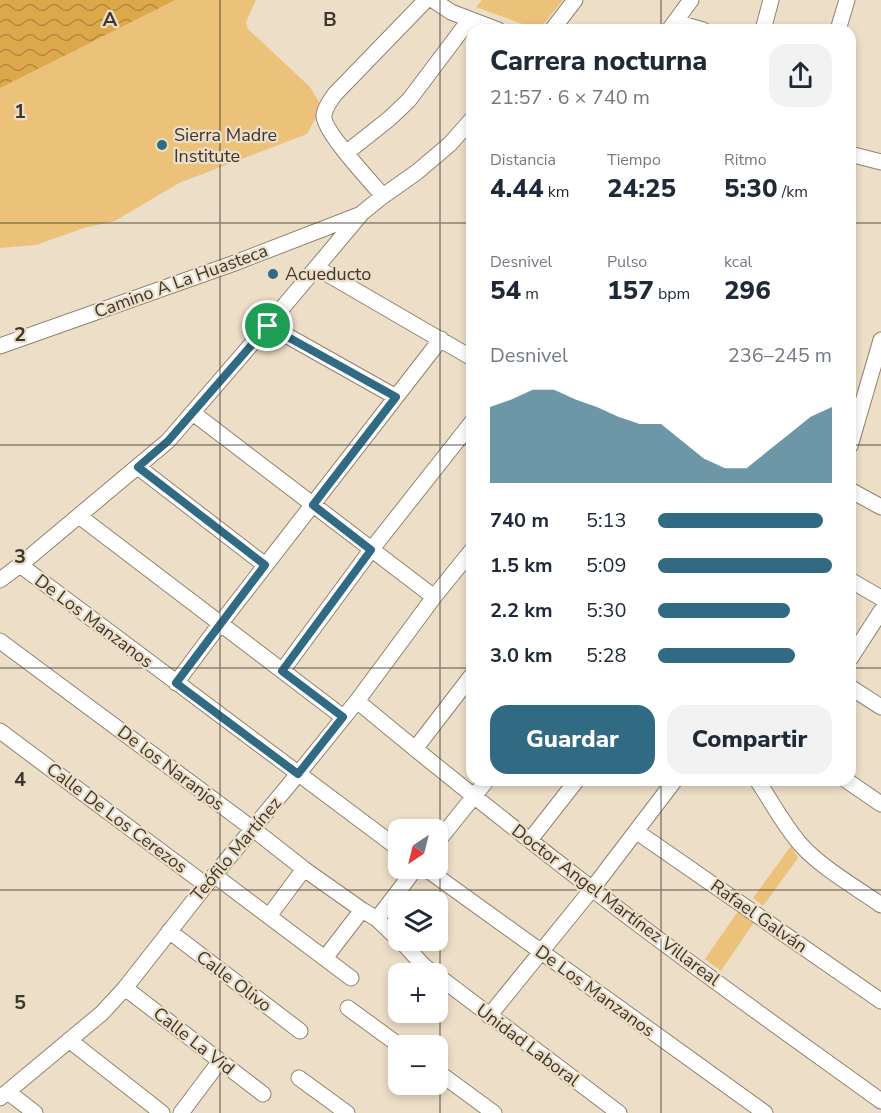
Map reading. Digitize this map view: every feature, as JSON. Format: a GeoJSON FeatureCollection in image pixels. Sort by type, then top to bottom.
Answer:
{"type":"FeatureCollection","features":[{"type":"Feature","properties":{"kind":"street"},"geometry":{"type":"LineString","coordinates":[[383,196],[346,153],[328,128],[324,115],[335,94],[426,0]]}},
{"type":"Feature","properties":{"kind":"street"},"geometry":{"type":"LineString","coordinates":[[433,0],[483,24]]}},
{"type":"Feature","properties":{"kind":"street"},"geometry":{"type":"LineString","coordinates":[[557,24],[575,0]]}},
{"type":"Feature","properties":{"kind":"street"},"geometry":{"type":"LineString","coordinates":[[673,24],[691,0]]}},
{"type":"Feature","properties":{"kind":"street"},"geometry":{"type":"LineString","coordinates":[[765,24],[771,0]]}},
{"type":"Feature","properties":{"kind":"street"},"geometry":{"type":"LineString","coordinates":[[840,24],[847,0]]}},
{"type":"Feature","properties":{"kind":"street"},"geometry":{"type":"LineString","coordinates":[[466,24],[470,19]]}},
{"type":"Feature","properties":{"kind":"street"},"geometry":{"type":"LineString","coordinates":[[346,153],[409,100],[466,24]]}},
{"type":"Feature","properties":{"kind":"street"},"geometry":{"type":"LineString","coordinates":[[0,580],[168,441],[362,213],[417,172],[450,144],[466,126]]}},
{"type":"Feature","properties":{"kind":"street"},"geometry":{"type":"LineString","coordinates":[[856,154],[879,156]]}},
{"type":"Feature","properties":{"kind":"street","name":"Camino A La Huasteca"},"geometry":{"type":"LineString","coordinates":[[0,346],[232,264],[362,213]]}},
{"type":"Feature","properties":{"kind":"street"},"geometry":{"type":"LineString","coordinates":[[317,268],[466,354]]}},
{"type":"Feature","properties":{"kind":"street"},"geometry":{"type":"LineString","coordinates":[[268,326],[396,397]]}},
{"type":"Feature","properties":{"kind":"street"},"geometry":{"type":"LineString","coordinates":[[176,683],[441,339]]}},
{"type":"Feature","properties":{"kind":"street"},"geometry":{"type":"LineString","coordinates":[[856,428],[881,340]]}},
{"type":"Feature","properties":{"kind":"street"},"geometry":{"type":"LineString","coordinates":[[193,413],[434,597]]}},
{"type":"Feature","properties":{"kind":"street"},"geometry":{"type":"LineString","coordinates":[[282,671],[371,550],[466,430]]}},
{"type":"Feature","properties":{"kind":"street"},"geometry":{"type":"LineString","coordinates":[[138,467],[265,565]]}},
{"type":"Feature","properties":{"kind":"street"},"geometry":{"type":"LineString","coordinates":[[856,493],[881,507]]}},
{"type":"Feature","properties":{"kind":"street"},"geometry":{"type":"LineString","coordinates":[[79,516],[343,717]]}},
{"type":"Feature","properties":{"kind":"street","name":"Teófilo Martínez"},"geometry":{"type":"LineString","coordinates":[[4,1095],[102,1013],[125,988],[357,700],[466,557]]}},
{"type":"Feature","properties":{"kind":"street","name":"De Los Manzanos"},"geometry":{"type":"LineString","coordinates":[[20,565],[388,841]]}},
{"type":"Feature","properties":{"kind":"street"},"geometry":{"type":"LineString","coordinates":[[856,583],[881,598]]}},
{"type":"Feature","properties":{"kind":"street"},"geometry":{"type":"LineString","coordinates":[[856,649],[881,611]]}},
{"type":"Feature","properties":{"kind":"street","name":"De los Naranjos"},"geometry":{"type":"LineString","coordinates":[[0,641],[304,869],[377,919],[388,930]]}},
{"type":"Feature","properties":{"kind":"street"},"geometry":{"type":"LineString","coordinates":[[415,749],[466,683]]}},
{"type":"Feature","properties":{"kind":"street"},"geometry":{"type":"LineString","coordinates":[[856,691],[881,707]]}},
{"type":"Feature","properties":{"kind":"street","name":"Doctor Angel Martínez Villareal"},"geometry":{"type":"LineString","coordinates":[[357,700],[415,749],[592,889],[706,975],[881,1101]]}},
{"type":"Feature","properties":{"kind":"street","name":"Calle De Los Cerezos"},"geometry":{"type":"LineString","coordinates":[[0,730],[210,880],[269,916],[351,978]]}},
{"type":"Feature","properties":{"kind":"street"},"geometry":{"type":"LineString","coordinates":[[448,828],[482,786]]}},
{"type":"Feature","properties":{"kind":"street"},"geometry":{"type":"LineString","coordinates":[[530,840],[572,786]]}},
{"type":"Feature","properties":{"kind":"street"},"geometry":{"type":"LineString","coordinates":[[489,1016],[592,889],[671,786]]}},
{"type":"Feature","properties":{"kind":"street"},"geometry":{"type":"LineString","coordinates":[[761,786],[793,835],[813,857],[881,905]]}},
{"type":"Feature","properties":{"kind":"street"},"geometry":{"type":"LineString","coordinates":[[855,786],[881,804]]}},
{"type":"Feature","properties":{"kind":"street","name":"Rafael Galván"},"geometry":{"type":"LineString","coordinates":[[637,831],[881,1001]]}},
{"type":"Feature","properties":{"kind":"street"},"geometry":{"type":"LineString","coordinates":[[269,916],[304,869]]}},
{"type":"Feature","properties":{"kind":"street"},"geometry":{"type":"LineString","coordinates":[[377,919],[408,879]]}},
{"type":"Feature","properties":{"kind":"street","name":"De Los Manzanos"},"geometry":{"type":"LineString","coordinates":[[440,879],[765,1113]]}},
{"type":"Feature","properties":{"kind":"street"},"geometry":{"type":"LineString","coordinates":[[325,958],[362,910]]}},
{"type":"Feature","properties":{"kind":"street","name":"Calle Olivo"},"geometry":{"type":"LineString","coordinates":[[169,931],[300,1031]]}},
{"type":"Feature","properties":{"kind":"street"},"geometry":{"type":"LineString","coordinates":[[410,951],[421,963]]}},
{"type":"Feature","properties":{"kind":"street","name":"Unidad Laboral"},"geometry":{"type":"LineString","coordinates":[[448,984],[601,1108],[619,1113]]}},
{"type":"Feature","properties":{"kind":"street","name":"Calle La Vid"},"geometry":{"type":"LineString","coordinates":[[125,988],[263,1094]]}},
{"type":"Feature","properties":{"kind":"street"},"geometry":{"type":"LineString","coordinates":[[348,1008],[388,1037]]}},
{"type":"Feature","properties":{"kind":"street"},"geometry":{"type":"LineString","coordinates":[[69,1040],[162,1113]]}},
{"type":"Feature","properties":{"kind":"street"},"geometry":{"type":"LineString","coordinates":[[181,1113],[220,1061]]}},
{"type":"Feature","properties":{"kind":"street"},"geometry":{"type":"LineString","coordinates":[[299,1078],[347,1113]]}},
{"type":"Feature","properties":{"kind":"street"},"geometry":{"type":"LineString","coordinates":[[448,1079],[492,1112]]}},
{"type":"Feature","properties":{"kind":"street"},"geometry":{"type":"LineString","coordinates":[[4,1095],[34,1113]]}},
{"type":"Feature","properties":{"kind":"shaded area","name":"Sierra Madre Institute"},"geometry":{"type":"Polygon","coordinates":[[[0,0],[256,0],[246,22],[248,29],[310,87],[322,107],[307,134],[179,183],[115,221],[84,228],[36,245],[0,248],[0,0]]]}},
{"type":"Feature","properties":{"kind":"shaded area"},"geometry":{"type":"Polygon","coordinates":[[[482,0],[563,0],[544,24],[523,24],[476,7],[482,0]]]}},
{"type":"Feature","properties":{"kind":"shaded area"},"geometry":{"type":"Polygon","coordinates":[[[791,846],[798,858],[763,906],[753,898],[791,846]]]}},
{"type":"Feature","properties":{"kind":"shaded area"},"geometry":{"type":"Polygon","coordinates":[[[739,910],[755,921],[721,971],[705,959],[739,910]]]}},
{"type":"Feature","properties":{"kind":"water"},"geometry":{"type":"Polygon","coordinates":[[[0,0],[175,0],[0,88],[0,0]]]}},
{"type":"Feature","properties":{"kind":"place","name":"Sierra Madre Institute"},"geometry":{"type":"Point","coordinates":[162,145]}},
{"type":"Feature","properties":{"kind":"place","name":"Acueducto"},"geometry":{"type":"Point","coordinates":[273,274]}},
{"type":"Feature","properties":{"kind":"route"},"geometry":{"type":"LineString","coordinates":[[268,326],[396,397],[313,505],[371,550],[282,671],[343,717],[298,774],[176,683],[265,565],[138,467],[168,441],[268,326]]}}]}
